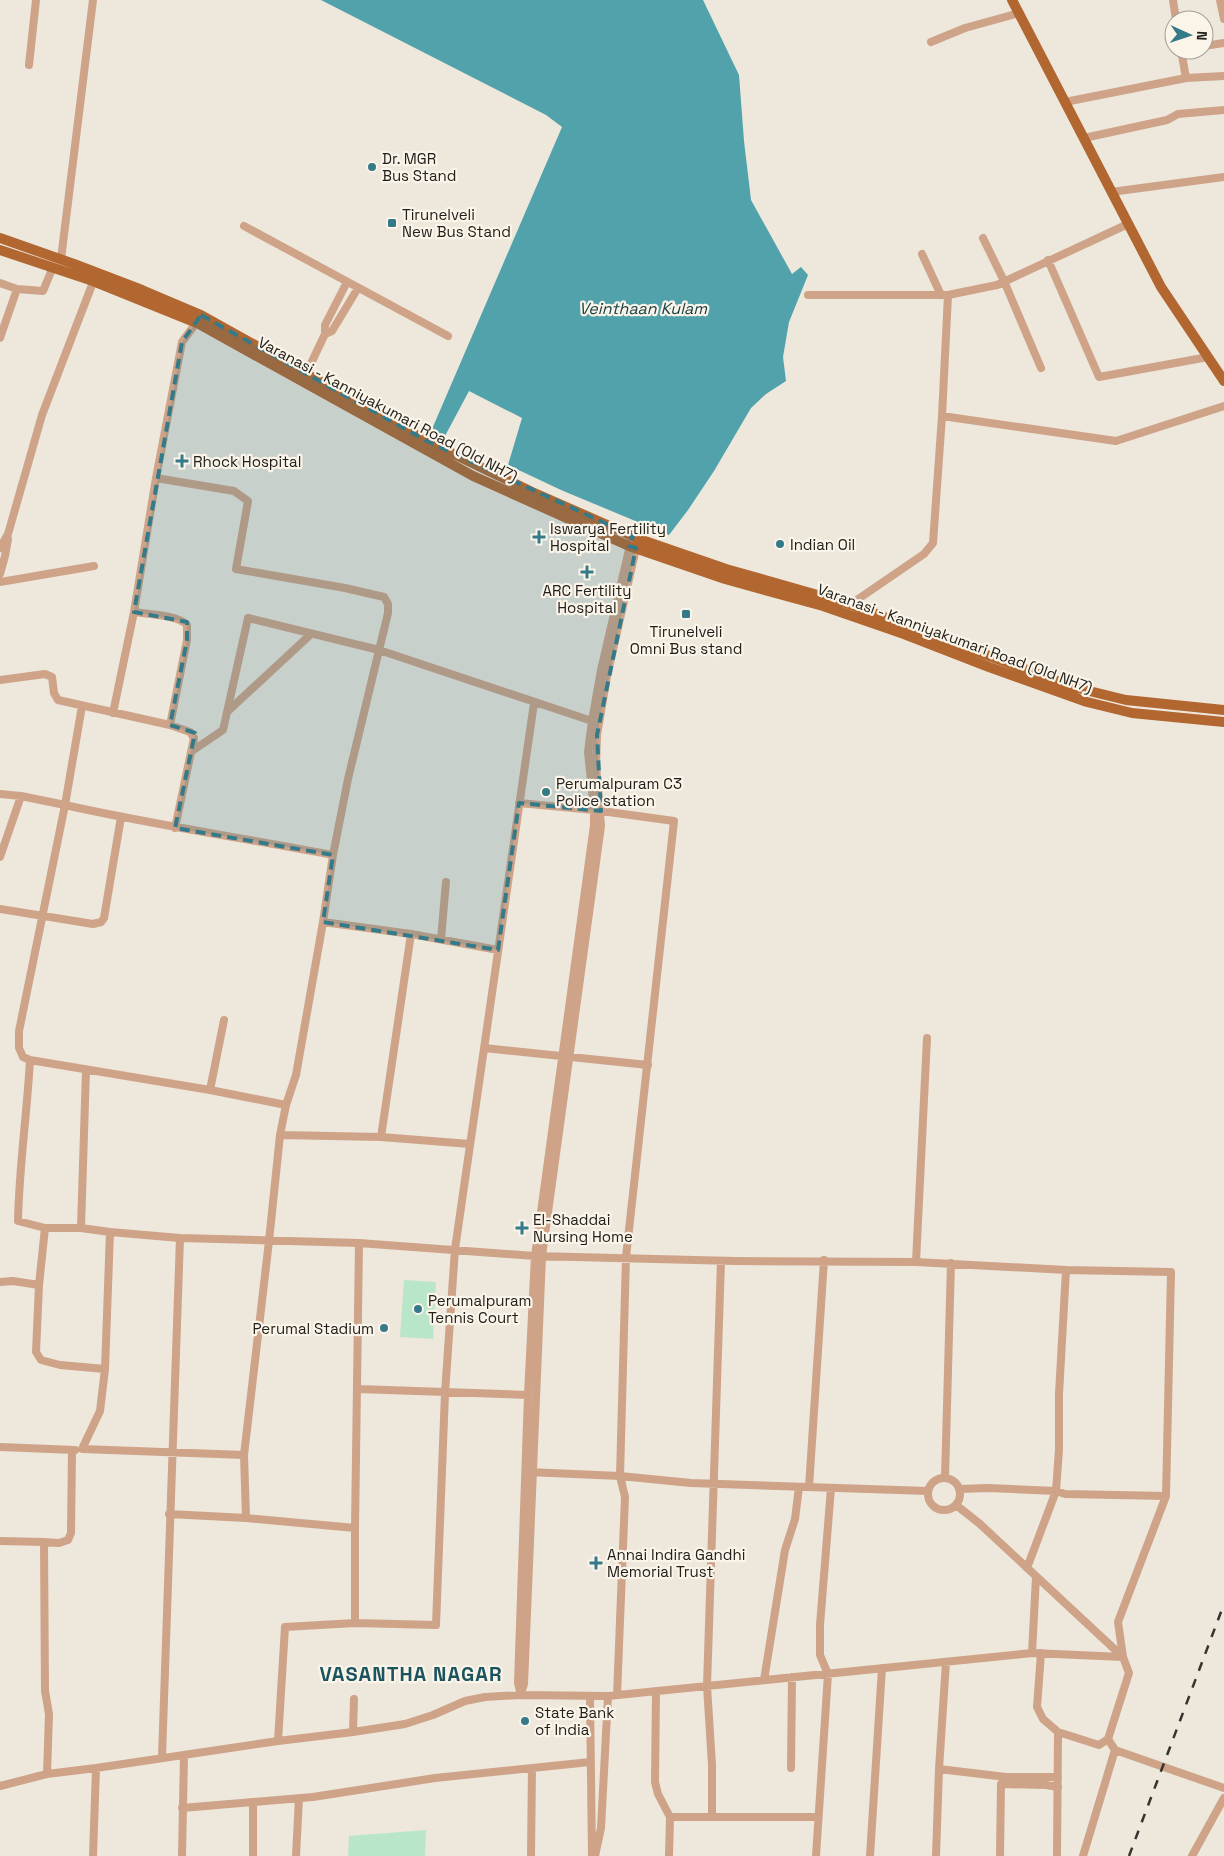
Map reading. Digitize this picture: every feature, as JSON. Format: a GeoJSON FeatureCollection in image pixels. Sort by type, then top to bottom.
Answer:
{"type":"FeatureCollection","features":[{"type":"Feature","properties":{"kind":"main road"},"geometry":{"type":"LineString","coordinates":[[1012,0],[1161,287],[1224,381]]}},
{"type":"Feature","properties":{"kind":"main road","name":"Varanasi - Kanniyakumari Road (Old NH7)"},"geometry":{"type":"LineString","coordinates":[[0,238],[61,259],[95,277]]}},
{"type":"Feature","properties":{"kind":"main road","name":"Varanasi - Kanniyakumari Road (Old NH7)"},"geometry":{"type":"LineString","coordinates":[[0,250],[53,268],[142,290],[306,374],[427,441],[634,542]]}},
{"type":"Feature","properties":{"kind":"main road","name":"Varanasi - Kanniyakumari Road (Old NH7)"},"geometry":{"type":"LineString","coordinates":[[199,319],[473,476],[634,542],[726,569],[1073,687],[1126,700],[1224,710]]}},
{"type":"Feature","properties":{"kind":"main road","name":"Varanasi - Kanniyakumari Road (Old NH7)"},"geometry":{"type":"LineString","coordinates":[[847,609],[904,634],[989,667],[1087,702],[1132,713],[1224,722]]}},
{"type":"Feature","properties":{"kind":"street"},"geometry":{"type":"LineString","coordinates":[[30,65],[36,0]]}},
{"type":"Feature","properties":{"kind":"street"},"geometry":{"type":"LineString","coordinates":[[61,259],[92,0]]}},
{"type":"Feature","properties":{"kind":"street"},"geometry":{"type":"LineString","coordinates":[[1220,0],[1224,19]]}},
{"type":"Feature","properties":{"kind":"street"},"geometry":{"type":"LineString","coordinates":[[931,42],[966,28],[1019,13]]}},
{"type":"Feature","properties":{"kind":"street"},"geometry":{"type":"LineString","coordinates":[[1183,60],[1186,78]]}},
{"type":"Feature","properties":{"kind":"street"},"geometry":{"type":"LineString","coordinates":[[1065,102],[1186,78],[1224,76]]}},
{"type":"Feature","properties":{"kind":"street"},"geometry":{"type":"LineString","coordinates":[[1084,138],[1167,120],[1178,114],[1224,110]]}},
{"type":"Feature","properties":{"kind":"street"},"geometry":{"type":"LineString","coordinates":[[1112,192],[1224,177]]}},
{"type":"Feature","properties":{"kind":"street"},"geometry":{"type":"LineString","coordinates":[[808,295],[944,295],[997,285],[1128,224]]}},
{"type":"Feature","properties":{"kind":"street"},"geometry":{"type":"LineString","coordinates":[[244,226],[448,336]]}},
{"type":"Feature","properties":{"kind":"street"},"geometry":{"type":"LineString","coordinates":[[983,238],[1004,281],[1041,368]]}},
{"type":"Feature","properties":{"kind":"street"},"geometry":{"type":"LineString","coordinates":[[847,609],[924,554],[933,543],[942,416],[944,295],[922,254]]}},
{"type":"Feature","properties":{"kind":"street"},"geometry":{"type":"LineString","coordinates":[[1048,260],[1099,377],[1208,357]]}},
{"type":"Feature","properties":{"kind":"street"},"geometry":{"type":"LineString","coordinates":[[0,284],[17,289],[43,291],[53,268]]}},
{"type":"Feature","properties":{"kind":"street"},"geometry":{"type":"LineString","coordinates":[[0,574],[8,534],[42,415],[95,277]]}},
{"type":"Feature","properties":{"kind":"street"},"geometry":{"type":"LineString","coordinates":[[306,374],[325,334],[325,325],[347,282]]}},
{"type":"Feature","properties":{"kind":"street"},"geometry":{"type":"LineString","coordinates":[[325,334],[332,331],[358,288]]}},
{"type":"Feature","properties":{"kind":"street"},"geometry":{"type":"LineString","coordinates":[[0,338],[17,289]]}},
{"type":"Feature","properties":{"kind":"street"},"geometry":{"type":"LineString","coordinates":[[113,713],[134,612],[156,478],[182,342],[199,319]]}},
{"type":"Feature","properties":{"kind":"street"},"geometry":{"type":"LineString","coordinates":[[942,416],[1116,441],[1224,406]]}},
{"type":"Feature","properties":{"kind":"street"},"geometry":{"type":"LineString","coordinates":[[156,478],[234,491],[248,501],[236,568],[384,597],[388,604],[388,613],[348,778],[296,1075],[286,1105],[280,1134],[270,1241],[244,1455],[246,1518]]}},
{"type":"Feature","properties":{"kind":"street"},"geometry":{"type":"LineString","coordinates":[[0,531],[8,534]]}},
{"type":"Feature","properties":{"kind":"street"},"geometry":{"type":"LineString","coordinates":[[0,548],[8,534]]}},
{"type":"Feature","properties":{"kind":"street"},"geometry":{"type":"LineString","coordinates":[[598,811],[588,759],[592,722],[601,670],[634,542]]}},
{"type":"Feature","properties":{"kind":"street"},"geometry":{"type":"LineString","coordinates":[[529,1472],[528,1394],[538,1256],[598,811],[597,735],[634,542]]}},
{"type":"Feature","properties":{"kind":"street"},"geometry":{"type":"LineString","coordinates":[[0,582],[94,566]]}},
{"type":"Feature","properties":{"kind":"street"},"geometry":{"type":"LineString","coordinates":[[134,612],[174,618],[183,621],[187,625],[187,640],[170,725]]}},
{"type":"Feature","properties":{"kind":"street"},"geometry":{"type":"LineString","coordinates":[[192,751],[223,730],[248,618],[379,650],[592,722]]}},
{"type":"Feature","properties":{"kind":"street"},"geometry":{"type":"LineString","coordinates":[[227,712],[311,634]]}},
{"type":"Feature","properties":{"kind":"street"},"geometry":{"type":"LineString","coordinates":[[0,680],[45,674],[52,677],[54,693],[58,700],[170,725],[194,735],[176,828]]}},
{"type":"Feature","properties":{"kind":"street"},"geometry":{"type":"LineString","coordinates":[[278,1741],[285,1627],[355,1623],[436,1625],[445,1393],[455,1249],[534,703]]}},
{"type":"Feature","properties":{"kind":"street"},"geometry":{"type":"LineString","coordinates":[[82,706],[65,805],[19,1031],[20,1048],[23,1057],[30,1060],[210,1090],[286,1105]]}},
{"type":"Feature","properties":{"kind":"street"},"geometry":{"type":"LineString","coordinates":[[0,794],[21,796],[176,828],[200,830],[333,855]]}},
{"type":"Feature","properties":{"kind":"street"},"geometry":{"type":"LineString","coordinates":[[0,857],[21,796]]}},
{"type":"Feature","properties":{"kind":"street"},"geometry":{"type":"LineString","coordinates":[[519,803],[598,811],[674,822],[626,1257],[620,1476],[625,1497],[617,1695]]}},
{"type":"Feature","properties":{"kind":"street"},"geometry":{"type":"LineString","coordinates":[[0,910],[93,924],[101,922],[104,918],[121,817]]}},
{"type":"Feature","properties":{"kind":"street"},"geometry":{"type":"LineString","coordinates":[[441,939],[446,882]]}},
{"type":"Feature","properties":{"kind":"street"},"geometry":{"type":"LineString","coordinates":[[323,922],[411,934],[498,950]]}},
{"type":"Feature","properties":{"kind":"street"},"geometry":{"type":"LineString","coordinates":[[381,1138],[411,934]]}},
{"type":"Feature","properties":{"kind":"street"},"geometry":{"type":"LineString","coordinates":[[210,1090],[224,1020]]}},
{"type":"Feature","properties":{"kind":"street"},"geometry":{"type":"LineString","coordinates":[[916,1262],[927,1038]]}},
{"type":"Feature","properties":{"kind":"street"},"geometry":{"type":"LineString","coordinates":[[484,1048],[648,1066]]}},
{"type":"Feature","properties":{"kind":"street"},"geometry":{"type":"LineString","coordinates":[[30,1060],[18,1222],[45,1228],[81,1228],[180,1238],[359,1243],[538,1256],[916,1262],[1066,1270],[1171,1272],[1166,1496],[1118,1622],[1123,1657],[1129,1673],[1108,1739],[1099,1745],[1058,1732],[1043,1719],[1037,1706],[1041,1653]]}},
{"type":"Feature","properties":{"kind":"street"},"geometry":{"type":"LineString","coordinates":[[81,1228],[86,1070]]}},
{"type":"Feature","properties":{"kind":"street"},"geometry":{"type":"LineString","coordinates":[[280,1134],[470,1144]]}},
{"type":"Feature","properties":{"kind":"street"},"geometry":{"type":"LineString","coordinates":[[45,1228],[38,1285],[36,1352],[41,1360],[60,1365],[105,1369]]}},
{"type":"Feature","properties":{"kind":"street"},"geometry":{"type":"LineString","coordinates":[[82,1449],[100,1411],[105,1369],[110,1232]]}},
{"type":"Feature","properties":{"kind":"street"},"geometry":{"type":"LineString","coordinates":[[162,1757],[180,1238]]}},
{"type":"Feature","properties":{"kind":"street"},"geometry":{"type":"LineString","coordinates":[[355,1623],[359,1243]]}},
{"type":"Feature","properties":{"kind":"street"},"geometry":{"type":"LineString","coordinates":[[521,1695],[518,1683],[538,1256]]}},
{"type":"Feature","properties":{"kind":"street"},"geometry":{"type":"LineString","coordinates":[[712,1817],[712,1765],[707,1686],[721,1260]]}},
{"type":"Feature","properties":{"kind":"street"},"geometry":{"type":"LineString","coordinates":[[809,1487],[824,1260]]}},
{"type":"Feature","properties":{"kind":"street"},"geometry":{"type":"LineString","coordinates":[[945,1478],[951,1263]]}},
{"type":"Feature","properties":{"kind":"street"},"geometry":{"type":"LineString","coordinates":[[1027,1568],[1056,1491],[1066,1270]]}},
{"type":"Feature","properties":{"kind":"street"},"geometry":{"type":"LineString","coordinates":[[0,1282],[13,1281],[38,1285]]}},
{"type":"Feature","properties":{"kind":"street"},"geometry":{"type":"LineString","coordinates":[[358,1389],[528,1394]]}},
{"type":"Feature","properties":{"kind":"street"},"geometry":{"type":"LineString","coordinates":[[0,1447],[244,1455]]}},
{"type":"Feature","properties":{"kind":"street"},"geometry":{"type":"LineString","coordinates":[[0,1541],[59,1543],[68,1540],[71,1533],[72,1450]]}},
{"type":"Feature","properties":{"kind":"street"},"geometry":{"type":"LineString","coordinates":[[529,1472],[620,1476],[714,1484],[928,1491]]}},
{"type":"Feature","properties":{"kind":"street"},"geometry":{"type":"LineString","coordinates":[[940,1478],[945,1478],[953,1481],[959,1490],[960,1497],[956,1505],[948,1509],[939,1509],[929,1500],[928,1491],[932,1483],[940,1478]]}},
{"type":"Feature","properties":{"kind":"street"},"geometry":{"type":"LineString","coordinates":[[764,1680],[785,1550],[795,1519],[799,1486]]}},
{"type":"Feature","properties":{"kind":"street"},"geometry":{"type":"LineString","coordinates":[[816,1856],[828,1674],[820,1654],[820,1625],[831,1488]]}},
{"type":"Feature","properties":{"kind":"street"},"geometry":{"type":"LineString","coordinates":[[959,1490],[988,1488],[1056,1491],[1065,1494],[1166,1496]]}},
{"type":"Feature","properties":{"kind":"street"},"geometry":{"type":"LineString","coordinates":[[956,1505],[980,1524],[1123,1657]]}},
{"type":"Feature","properties":{"kind":"street"},"geometry":{"type":"LineString","coordinates":[[170,1514],[246,1518],[355,1528]]}},
{"type":"Feature","properties":{"kind":"street"},"geometry":{"type":"LineString","coordinates":[[44,1542],[45,1691],[49,1714],[47,1774]]}},
{"type":"Feature","properties":{"kind":"street"},"geometry":{"type":"LineString","coordinates":[[1032,1653],[1036,1577]]}},
{"type":"Feature","properties":{"kind":"street"},"geometry":{"type":"LineString","coordinates":[[0,1786],[47,1774],[353,1732],[414,1721],[474,1699],[521,1695],[608,1696],[1032,1653],[1123,1657]]}},
{"type":"Feature","properties":{"kind":"street"},"geometry":{"type":"LineString","coordinates":[[936,1856],[946,1662]]}},
{"type":"Feature","properties":{"kind":"street"},"geometry":{"type":"LineString","coordinates":[[870,1856],[882,1668]]}},
{"type":"Feature","properties":{"kind":"street"},"geometry":{"type":"LineString","coordinates":[[791,1768],[792,1677]]}},
{"type":"Feature","properties":{"kind":"street"},"geometry":{"type":"LineString","coordinates":[[656,1691],[655,1782],[658,1794],[670,1817],[670,1856]]}},
{"type":"Feature","properties":{"kind":"street"},"geometry":{"type":"LineString","coordinates":[[590,1696],[593,1856]]}},
{"type":"Feature","properties":{"kind":"street"},"geometry":{"type":"LineString","coordinates":[[593,1856],[601,1828],[608,1696]]}},
{"type":"Feature","properties":{"kind":"street"},"geometry":{"type":"LineString","coordinates":[[353,1732],[354,1699]]}},
{"type":"Feature","properties":{"kind":"street"},"geometry":{"type":"LineString","coordinates":[[1057,1856],[1058,1732]]}},
{"type":"Feature","properties":{"kind":"street"},"geometry":{"type":"LineString","coordinates":[[1108,1739],[1115,1750],[1224,1788]]}},
{"type":"Feature","properties":{"kind":"street"},"geometry":{"type":"LineString","coordinates":[[1084,1856],[1115,1750]]}},
{"type":"Feature","properties":{"kind":"street"},"geometry":{"type":"LineString","coordinates":[[182,1856],[184,1755]]}},
{"type":"Feature","properties":{"kind":"street"},"geometry":{"type":"LineString","coordinates":[[182,1808],[298,1798],[435,1778],[590,1762]]}},
{"type":"Feature","properties":{"kind":"street"},"geometry":{"type":"LineString","coordinates":[[93,1856],[96,1768]]}},
{"type":"Feature","properties":{"kind":"street"},"geometry":{"type":"LineString","coordinates":[[531,1856],[532,1768]]}},
{"type":"Feature","properties":{"kind":"street"},"geometry":{"type":"LineString","coordinates":[[939,1769],[1006,1778],[1058,1777]]}},
{"type":"Feature","properties":{"kind":"street"},"geometry":{"type":"LineString","coordinates":[[1000,1856],[1001,1784],[1058,1787]]}},
{"type":"Feature","properties":{"kind":"street"},"geometry":{"type":"LineString","coordinates":[[296,1856],[298,1798]]}},
{"type":"Feature","properties":{"kind":"street"},"geometry":{"type":"LineString","coordinates":[[1192,1856],[1224,1798]]}},
{"type":"Feature","properties":{"kind":"street"},"geometry":{"type":"LineString","coordinates":[[253,1802],[253,1856]]}},
{"type":"Feature","properties":{"kind":"street"},"geometry":{"type":"LineString","coordinates":[[670,1817],[818,1817]]}},
{"type":"Feature","properties":{"kind":"highlighted area"},"geometry":{"type":"Polygon","coordinates":[[[201,315],[427,441],[633,536],[629,546],[636,548],[597,735],[601,811],[519,803],[498,950],[323,922],[333,855],[175,828],[195,733],[170,725],[187,640],[187,622],[134,612],[182,342],[201,315]]]}},
{"type":"Feature","properties":{"kind":"green space","name":"Perumalpuram Tennis Court"},"geometry":{"type":"Polygon","coordinates":[[[404,1280],[436,1282],[433,1339],[400,1337],[404,1280]]]}},
{"type":"Feature","properties":{"kind":"green space"},"geometry":{"type":"Polygon","coordinates":[[[426,1830],[425,1856],[348,1856],[349,1836],[426,1830]]]}},
{"type":"Feature","properties":{"kind":"water","name":"Veinthaan Kulam"},"geometry":{"type":"Polygon","coordinates":[[[321,0],[703,0],[739,75],[751,200],[792,274],[801,267],[808,275],[789,322],[783,357],[786,381],[766,394],[751,408],[714,471],[669,535],[561,490],[508,465],[522,418],[469,391],[445,436],[432,429],[562,127],[546,115],[321,0]]]}},
{"type":"Feature","properties":{"kind":"railway"},"geometry":{"type":"LineString","coordinates":[[1129,1856],[1224,1604]]}},
{"type":"Feature","properties":{"kind":"place","name":"Dr. MGR Bus Stand"},"geometry":{"type":"Point","coordinates":[372,167]}},
{"type":"Feature","properties":{"kind":"place","name":"Tirunelveli New Bus Stand"},"geometry":{"type":"Point","coordinates":[392,223]}},
{"type":"Feature","properties":{"kind":"place","name":"Rhock Hospital"},"geometry":{"type":"Point","coordinates":[182,461]}},
{"type":"Feature","properties":{"kind":"place","name":"Iswarya Fertility Hospital"},"geometry":{"type":"Point","coordinates":[539,537]}},
{"type":"Feature","properties":{"kind":"place","name":"Indian Oil"},"geometry":{"type":"Point","coordinates":[780,544]}},
{"type":"Feature","properties":{"kind":"place","name":"ARC Fertility Hospital"},"geometry":{"type":"Point","coordinates":[587,572]}},
{"type":"Feature","properties":{"kind":"place","name":"Tirunelveli Omni Bus stand"},"geometry":{"type":"Point","coordinates":[686,614]}},
{"type":"Feature","properties":{"kind":"place","name":"Perumalpuram C3 Police station"},"geometry":{"type":"Point","coordinates":[546,792]}},
{"type":"Feature","properties":{"kind":"place","name":"El-Shaddai Nursing Home"},"geometry":{"type":"Point","coordinates":[522,1228]}},
{"type":"Feature","properties":{"kind":"place","name":"Perumalpuram Tennis Court"},"geometry":{"type":"Point","coordinates":[418,1309]}},
{"type":"Feature","properties":{"kind":"place","name":"Perumal Stadium"},"geometry":{"type":"Point","coordinates":[384,1328]}},
{"type":"Feature","properties":{"kind":"place","name":"Annai Indira Gandhi Memorial Trust"},"geometry":{"type":"Point","coordinates":[596,1563]}},
{"type":"Feature","properties":{"kind":"place","name":"State Bank of India"},"geometry":{"type":"Point","coordinates":[525,1721]}},
{"type":"Feature","properties":{"kind":"district","name":"VASANTHA NAGAR"},"geometry":{"type":"Point","coordinates":[411,1674]}}]}
